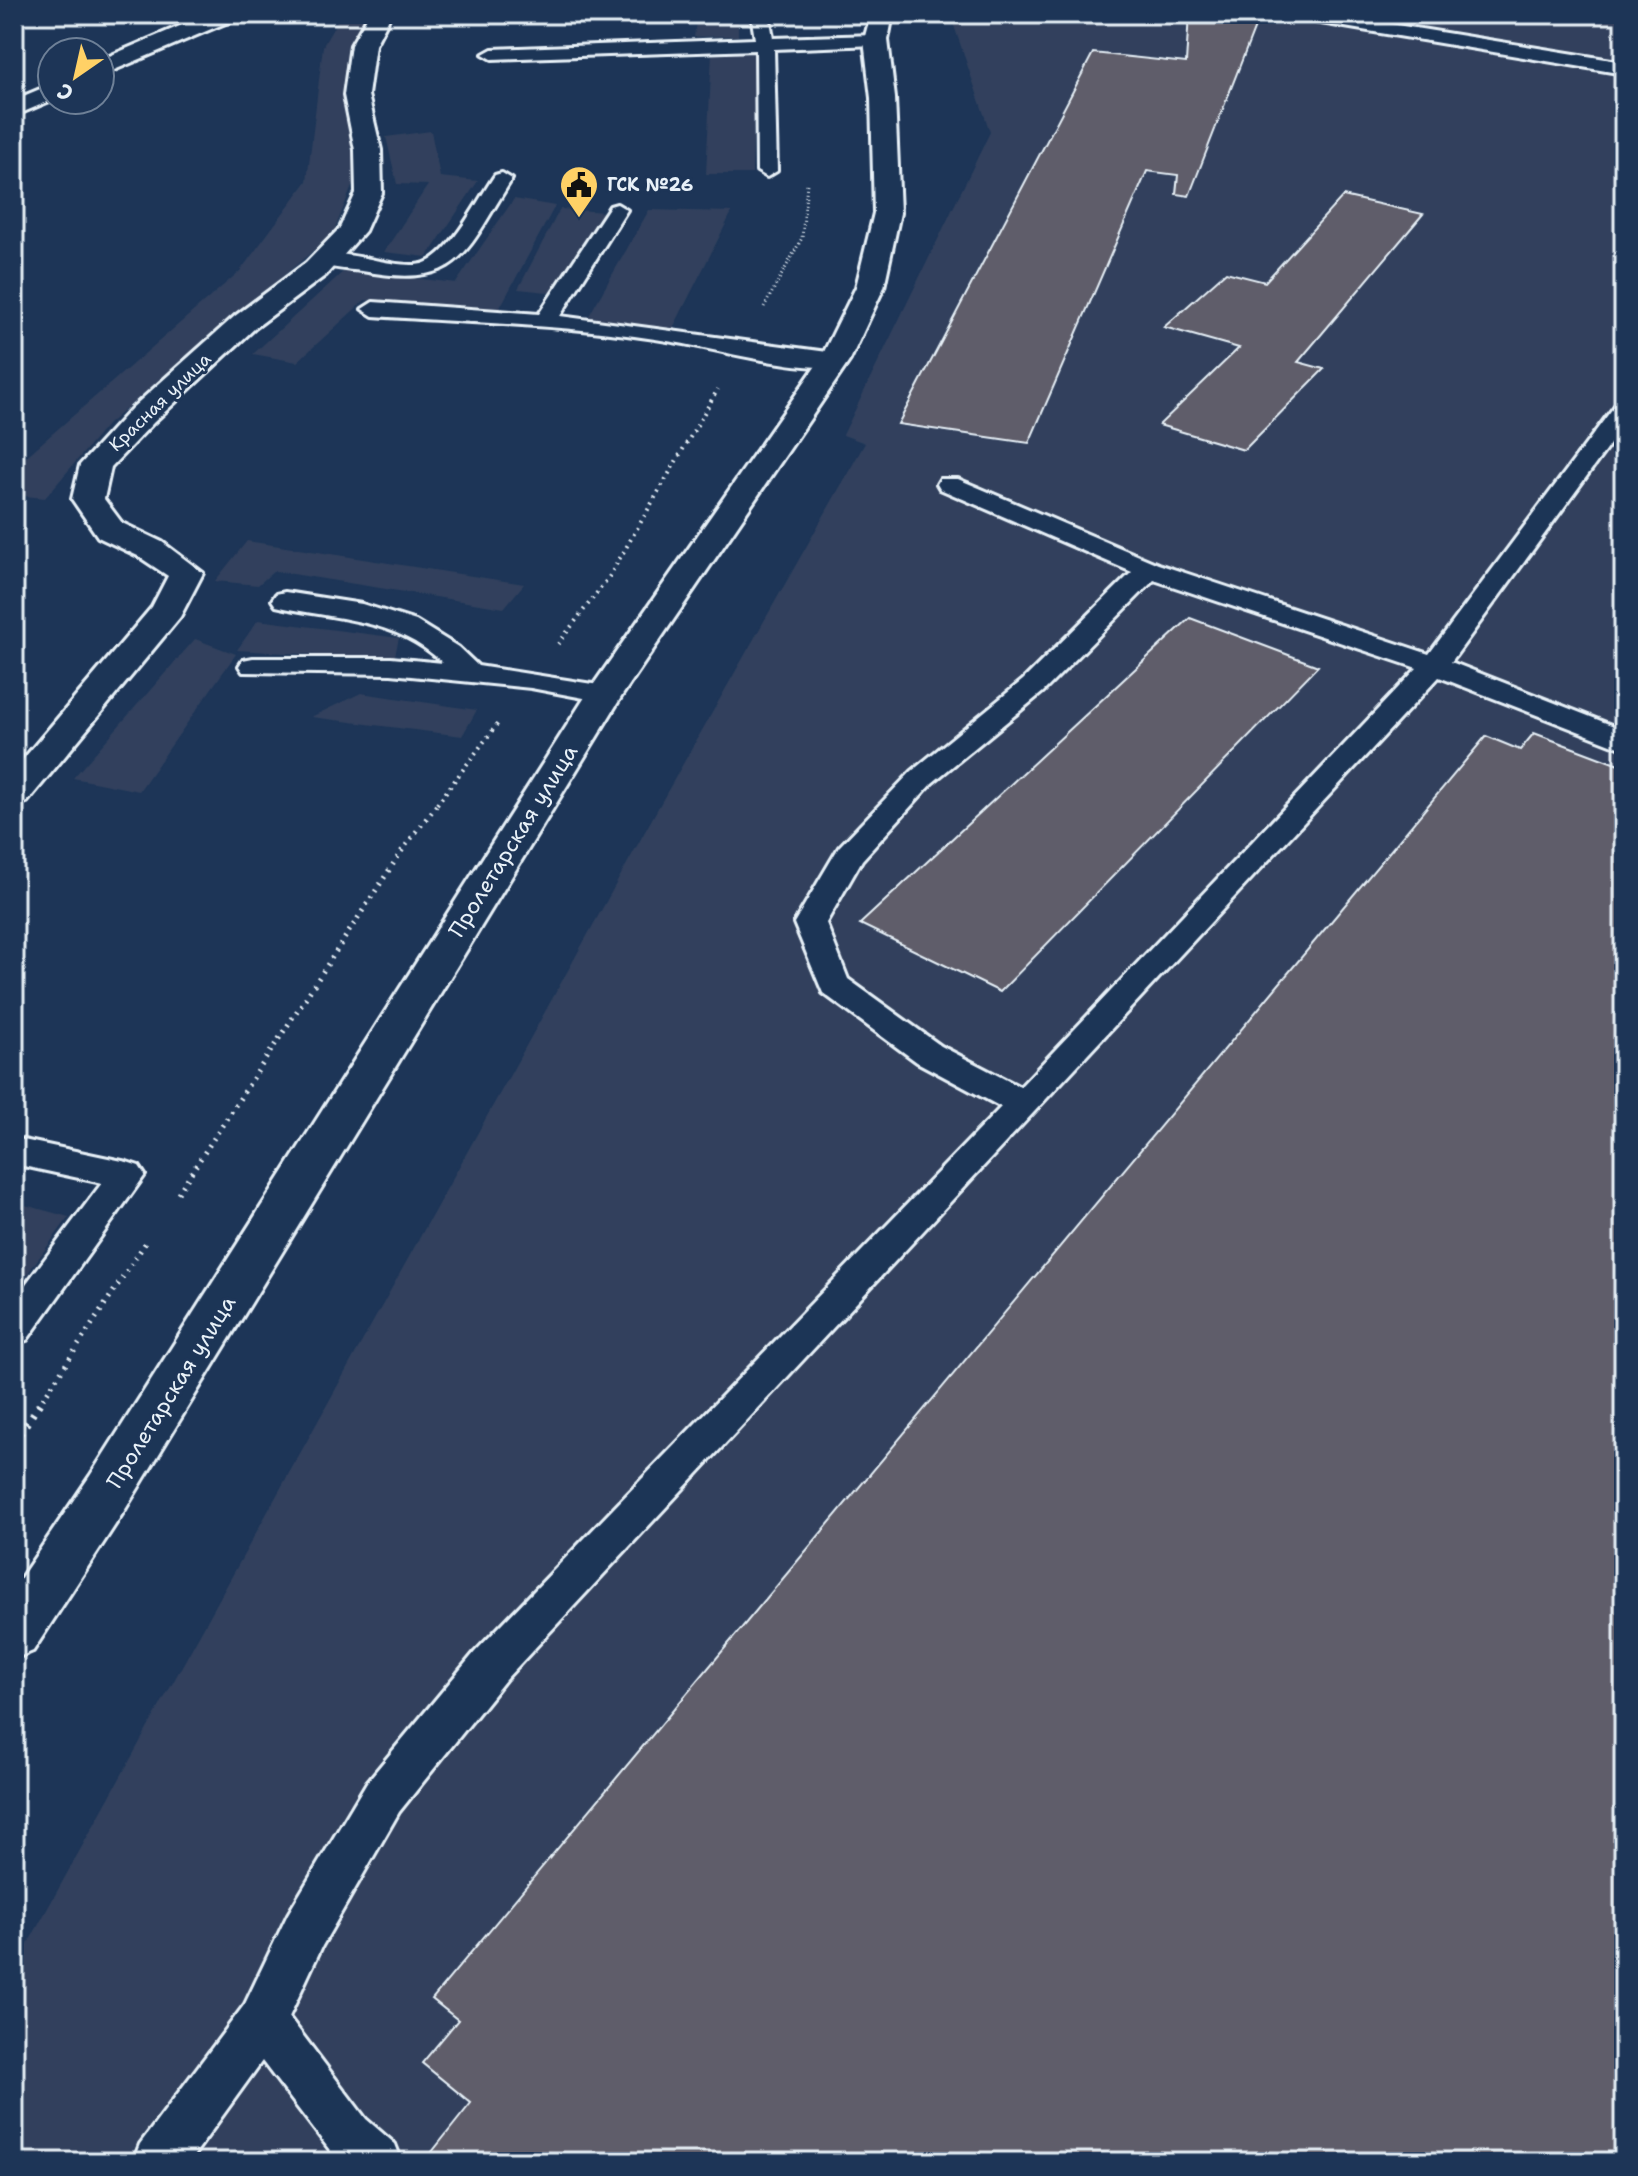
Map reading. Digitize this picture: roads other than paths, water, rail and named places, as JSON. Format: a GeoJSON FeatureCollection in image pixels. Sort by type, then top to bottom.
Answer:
{"type":"FeatureCollection","features":[{"type":"Feature","properties":{"kind":"main road"},"geometry":{"type":"LineString","coordinates":[[116,62],[227,14]]}},
{"type":"Feature","properties":{"kind":"main road","name":"Красная улица"},"geometry":{"type":"LineString","coordinates":[[14,794],[168,610],[186,573],[150,549],[110,530],[88,499],[96,465],[191,369],[326,259],[352,231],[369,193],[368,150],[356,95],[363,45],[380,14]]}},
{"type":"Feature","properties":{"kind":"main road","name":"Пролетарская улица"},"geometry":{"type":"LineString","coordinates":[[14,1634],[108,1492],[605,694],[835,360],[870,287],[887,213],[879,27]]}},
{"type":"Feature","properties":{"kind":"main road"},"geometry":{"type":"LineString","coordinates":[[14,109],[36,99]]}},
{"type":"Feature","properties":{"kind":"lane"},"geometry":{"type":"LineString","coordinates":[[760,14],[765,44],[767,171]]}},
{"type":"Feature","properties":{"kind":"lane"},"geometry":{"type":"LineString","coordinates":[[1297,14],[1624,68]]}},
{"type":"Feature","properties":{"kind":"lane"},"geometry":{"type":"LineString","coordinates":[[492,54],[765,44],[879,27]]}},
{"type":"Feature","properties":{"kind":"lane"},"geometry":{"type":"LineString","coordinates":[[326,259],[412,270],[431,269],[451,251],[502,179]]}},
{"type":"Feature","properties":{"kind":"lane"},"geometry":{"type":"LineString","coordinates":[[546,321],[617,210]]}},
{"type":"Feature","properties":{"kind":"lane"},"geometry":{"type":"LineString","coordinates":[[373,309],[546,321],[679,336],[741,350],[835,360]]}},
{"type":"Feature","properties":{"kind":"lane"},"geometry":{"type":"LineString","coordinates":[[158,2162],[262,2021],[305,1930],[383,1797],[490,1666],[1024,1104],[1435,665],[1624,409]]}},
{"type":"Feature","properties":{"kind":"lane"},"geometry":{"type":"LineString","coordinates":[[949,484],[1149,570],[1435,665],[1624,740]]}},
{"type":"Feature","properties":{"kind":"lane"},"geometry":{"type":"LineString","coordinates":[[1024,1104],[929,1054],[834,985],[810,923],[850,854],[922,777],[1033,686],[1149,570]]}},
{"type":"Feature","properties":{"kind":"lane"},"geometry":{"type":"LineString","coordinates":[[285,600],[405,623],[447,649],[469,673]]}},
{"type":"Feature","properties":{"kind":"lane"},"geometry":{"type":"LineString","coordinates":[[253,666],[391,666],[531,680],[605,694]]}},
{"type":"Feature","properties":{"kind":"lane"},"geometry":{"type":"LineString","coordinates":[[14,1151],[127,1175],[14,1329]]}},
{"type":"Feature","properties":{"kind":"lane"},"geometry":{"type":"LineString","coordinates":[[262,2021],[348,2137],[377,2162]]}},
{"type":"Feature","properties":{"kind":"place","name":"ГСК №26"},"geometry":{"type":"Point","coordinates":[579,219]}}]}
